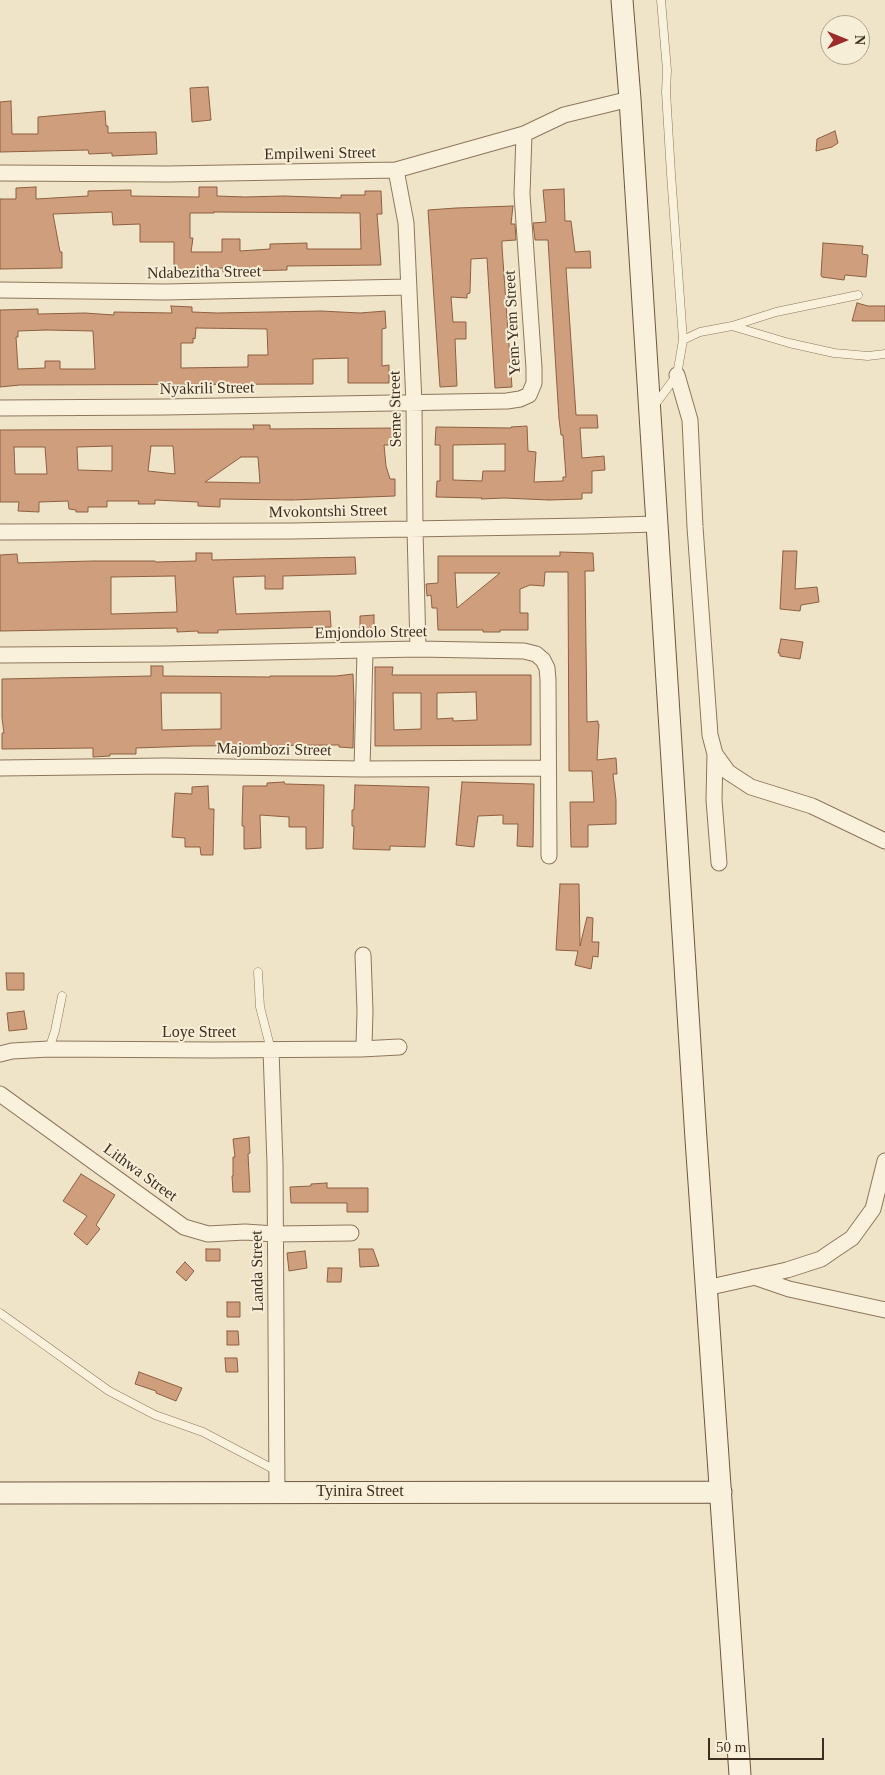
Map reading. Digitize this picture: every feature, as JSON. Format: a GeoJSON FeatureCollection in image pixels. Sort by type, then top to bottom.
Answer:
{"type":"FeatureCollection","features":[{"type":"Feature","properties":{"kind":"main road"},"geometry":{"type":"LineString","coordinates":[[622,0],[630,99],[706,1288],[740,1775]]}},
{"type":"Feature","properties":{"kind":"main road","name":"Tyinira Street"},"geometry":{"type":"LineString","coordinates":[[0,1493],[721,1492]]}},
{"type":"Feature","properties":{"kind":"street","name":"Empilweni Street"},"geometry":{"type":"LineString","coordinates":[[0,173],[168,174],[396,170],[524,134],[564,115],[630,99]]}},
{"type":"Feature","properties":{"kind":"street","name":"Yem-Yem Street"},"geometry":{"type":"LineString","coordinates":[[414,403],[507,401],[520,399],[529,395],[534,383],[522,194],[524,134]]}},
{"type":"Feature","properties":{"kind":"street","name":"Seme Street"},"geometry":{"type":"LineString","coordinates":[[396,170],[406,223],[409,287],[414,403],[414,529],[418,649]]}},
{"type":"Feature","properties":{"kind":"street","name":"Ndabezitha Street"},"geometry":{"type":"LineString","coordinates":[[0,290],[165,292],[409,287]]}},
{"type":"Feature","properties":{"kind":"street"},"geometry":{"type":"LineString","coordinates":[[677,375],[690,420],[695,527],[710,734],[715,754],[714,800],[719,863]]}},
{"type":"Feature","properties":{"kind":"street","name":"Nyakrili Street"},"geometry":{"type":"LineString","coordinates":[[0,408],[414,403]]}},
{"type":"Feature","properties":{"kind":"street","name":"Mvokontshi Street"},"geometry":{"type":"LineString","coordinates":[[0,532],[414,529],[656,524]]}},
{"type":"Feature","properties":{"kind":"street","name":"Emjondolo Street"},"geometry":{"type":"LineString","coordinates":[[0,655],[418,649],[524,651],[536,654],[543,660],[547,668],[548,680],[549,856]]}},
{"type":"Feature","properties":{"kind":"street"},"geometry":{"type":"LineString","coordinates":[[362,769],[365,651]]}},
{"type":"Feature","properties":{"kind":"street"},"geometry":{"type":"LineString","coordinates":[[715,754],[728,772],[751,787],[812,806],[885,841]]}},
{"type":"Feature","properties":{"kind":"street","name":"Majombozi Street"},"geometry":{"type":"LineString","coordinates":[[0,768],[165,766],[362,769],[548,768]]}},
{"type":"Feature","properties":{"kind":"street"},"geometry":{"type":"LineString","coordinates":[[361,1049],[364,1045],[365,1011],[363,955]]}},
{"type":"Feature","properties":{"kind":"street","name":"Loye Street"},"geometry":{"type":"LineString","coordinates":[[0,1054],[12,1051],[49,1049],[271,1050],[361,1049],[399,1046]]}},
{"type":"Feature","properties":{"kind":"street","name":"Landa Street"},"geometry":{"type":"LineString","coordinates":[[271,1050],[275,1164],[278,1492]]}},
{"type":"Feature","properties":{"kind":"street","name":"Lithwa Street"},"geometry":{"type":"LineString","coordinates":[[0,1094],[184,1227],[208,1234],[246,1232],[351,1234]]}},
{"type":"Feature","properties":{"kind":"street"},"geometry":{"type":"LineString","coordinates":[[706,1288],[787,1270],[821,1259],[852,1238],[873,1209],[885,1161]]}},
{"type":"Feature","properties":{"kind":"street"},"geometry":{"type":"LineString","coordinates":[[754,1277],[789,1288],[885,1310]]}},
{"type":"Feature","properties":{"kind":"lane"},"geometry":{"type":"LineString","coordinates":[[649,412],[677,375],[683,340],[666,92],[667,70],[662,0]]}},
{"type":"Feature","properties":{"kind":"lane"},"geometry":{"type":"LineString","coordinates":[[683,340],[700,332],[732,326],[776,312],[858,295]]}},
{"type":"Feature","properties":{"kind":"lane"},"geometry":{"type":"LineString","coordinates":[[732,326],[789,343],[834,353],[868,356],[885,354]]}},
{"type":"Feature","properties":{"kind":"lane"},"geometry":{"type":"LineString","coordinates":[[258,972],[260,1007],[271,1050]]}},
{"type":"Feature","properties":{"kind":"lane"},"geometry":{"type":"LineString","coordinates":[[49,1049],[55,1031],[62,996]]}},
{"type":"Feature","properties":{"kind":"lane"},"geometry":{"type":"LineString","coordinates":[[0,1313],[109,1391],[155,1415],[203,1432],[278,1471]]}},
{"type":"Feature","properties":{"kind":"building"},"geometry":{"type":"Polygon","coordinates":[[[208,87],[211,120],[192,122],[190,88],[208,87]]]}},
{"type":"Feature","properties":{"kind":"building"},"geometry":{"type":"Polygon","coordinates":[[[11,101],[12,134],[38,134],[38,117],[105,111],[108,133],[156,132],[157,154],[112,156],[112,153],[89,154],[88,150],[0,152],[0,102],[11,101]]]}},
{"type":"Feature","properties":{"kind":"building"},"geometry":{"type":"Polygon","coordinates":[[[835,131],[838,143],[832,147],[816,151],[817,139],[835,131]]]}},
{"type":"Feature","properties":{"kind":"building"},"geometry":{"type":"Polygon","coordinates":[[[36,187],[36,199],[88,196],[88,191],[131,190],[131,196],[199,197],[199,187],[217,187],[217,196],[245,197],[341,198],[341,195],[365,195],[365,191],[381,191],[382,214],[377,214],[381,265],[287,266],[287,270],[223,272],[223,268],[192,269],[192,274],[174,274],[174,242],[140,242],[140,224],[113,225],[112,212],[53,214],[60,252],[62,252],[62,268],[0,269],[0,199],[16,199],[16,188],[36,187]],[[190,213],[190,238],[193,238],[191,252],[222,252],[222,239],[240,239],[240,251],[270,249],[270,244],[307,243],[307,249],[361,249],[360,213],[190,213]]]}},
{"type":"Feature","properties":{"kind":"building"},"geometry":{"type":"Polygon","coordinates":[[[564,189],[565,221],[571,221],[575,252],[590,251],[591,268],[566,268],[576,415],[597,415],[598,428],[580,428],[582,458],[604,456],[605,470],[592,471],[592,493],[582,493],[582,499],[436,497],[437,481],[440,481],[440,445],[435,445],[436,427],[511,428],[527,426],[528,451],[536,452],[534,482],[563,481],[563,477],[566,477],[563,435],[561,435],[559,419],[548,240],[535,240],[533,223],[546,222],[543,190],[564,189]],[[505,444],[453,445],[453,480],[482,481],[483,471],[505,471],[505,444]]]}},
{"type":"Feature","properties":{"kind":"building"},"geometry":{"type":"Polygon","coordinates":[[[513,206],[511,224],[515,224],[516,240],[502,241],[512,387],[495,388],[487,258],[471,259],[470,293],[467,294],[467,298],[451,297],[453,322],[466,322],[466,339],[455,339],[457,386],[440,387],[428,210],[513,206]]]}},
{"type":"Feature","properties":{"kind":"building"},"geometry":{"type":"Polygon","coordinates":[[[823,243],[863,246],[862,254],[868,255],[866,277],[845,275],[844,280],[822,277],[823,243]]]}},
{"type":"Feature","properties":{"kind":"building"},"geometry":{"type":"Polygon","coordinates":[[[857,303],[868,306],[885,306],[885,321],[852,321],[857,303]]]}},
{"type":"Feature","properties":{"kind":"building"},"geometry":{"type":"Polygon","coordinates":[[[171,306],[192,307],[192,312],[217,313],[321,311],[360,313],[385,311],[386,328],[382,329],[382,366],[389,365],[389,383],[348,383],[348,358],[313,359],[313,384],[20,385],[0,387],[0,310],[38,309],[38,314],[85,313],[114,315],[114,312],[172,313],[171,306]],[[196,328],[193,343],[181,343],[181,368],[248,367],[248,355],[268,355],[267,329],[196,328]],[[18,331],[18,337],[16,337],[18,369],[45,368],[45,361],[60,361],[60,369],[95,369],[93,331],[18,331]]]}},
{"type":"Feature","properties":{"kind":"building"},"geometry":{"type":"Polygon","coordinates":[[[253,425],[270,425],[270,429],[397,428],[397,445],[384,445],[386,466],[390,479],[395,479],[395,496],[292,500],[220,499],[220,507],[198,506],[198,502],[155,500],[155,504],[138,504],[139,501],[107,501],[107,507],[88,507],[88,512],[76,512],[76,510],[69,509],[68,501],[39,502],[39,512],[18,511],[19,502],[0,502],[0,430],[254,429],[253,425]],[[112,446],[77,447],[78,470],[112,471],[112,446]],[[151,446],[148,471],[175,474],[173,446],[151,446]],[[14,447],[15,474],[47,474],[45,447],[14,447]],[[241,457],[205,482],[260,483],[258,457],[241,457]]]}},
{"type":"Feature","properties":{"kind":"building"},"geometry":{"type":"Polygon","coordinates":[[[783,551],[797,551],[795,589],[817,587],[819,602],[801,605],[800,611],[780,609],[783,551]]]}},
{"type":"Feature","properties":{"kind":"building"},"geometry":{"type":"Polygon","coordinates":[[[560,552],[593,553],[594,571],[585,571],[587,722],[598,721],[599,724],[597,760],[616,758],[617,774],[613,774],[616,824],[588,825],[588,847],[571,847],[570,802],[594,802],[592,771],[569,771],[568,572],[545,572],[544,586],[530,585],[520,589],[520,613],[528,613],[528,630],[483,632],[483,630],[438,630],[437,608],[432,608],[431,595],[427,596],[426,584],[438,583],[438,556],[560,556],[560,552]],[[455,573],[457,608],[500,573],[455,573]]]}},
{"type":"Feature","properties":{"kind":"building"},"geometry":{"type":"Polygon","coordinates":[[[196,553],[212,553],[212,560],[355,557],[356,574],[283,576],[283,589],[265,589],[265,576],[233,577],[236,614],[330,611],[331,627],[218,630],[218,633],[198,633],[198,631],[177,632],[177,628],[0,631],[0,555],[17,554],[18,563],[196,561],[196,553]],[[175,576],[111,577],[111,614],[177,612],[175,576]]]}},
{"type":"Feature","properties":{"kind":"building"},"geometry":{"type":"Polygon","coordinates":[[[374,615],[374,633],[360,633],[360,616],[374,615]]]}},
{"type":"Feature","properties":{"kind":"building"},"geometry":{"type":"Polygon","coordinates":[[[781,639],[803,642],[800,659],[780,656],[780,653],[778,653],[781,639]]]}},
{"type":"Feature","properties":{"kind":"building"},"geometry":{"type":"Polygon","coordinates":[[[151,666],[163,666],[163,676],[270,677],[353,674],[353,748],[339,747],[339,745],[193,746],[136,748],[136,754],[110,754],[110,756],[93,757],[93,748],[2,749],[2,733],[4,733],[2,679],[151,676],[151,666]],[[161,693],[162,730],[221,729],[221,693],[161,693]]]}},
{"type":"Feature","properties":{"kind":"building"},"geometry":{"type":"Polygon","coordinates":[[[375,667],[393,667],[392,675],[531,675],[531,745],[375,746],[375,667]],[[476,692],[437,693],[437,719],[453,718],[453,721],[477,720],[476,692]],[[393,693],[394,730],[421,729],[421,693],[393,693]]]}},
{"type":"Feature","properties":{"kind":"building"},"geometry":{"type":"Polygon","coordinates":[[[284,782],[285,784],[324,785],[323,848],[306,849],[306,827],[289,827],[289,817],[260,815],[261,848],[244,849],[244,826],[242,826],[243,786],[267,786],[267,783],[284,782]]]}},
{"type":"Feature","properties":{"kind":"building"},"geometry":{"type":"Polygon","coordinates":[[[462,782],[534,784],[533,847],[517,846],[518,824],[503,824],[503,815],[478,816],[474,847],[456,845],[462,782]]]}},
{"type":"Feature","properties":{"kind":"building"},"geometry":{"type":"Polygon","coordinates":[[[355,785],[429,787],[425,847],[390,846],[390,850],[353,849],[354,826],[352,826],[352,810],[354,810],[355,785]]]}},
{"type":"Feature","properties":{"kind":"building"},"geometry":{"type":"Polygon","coordinates":[[[208,786],[209,809],[214,809],[213,855],[201,855],[200,847],[185,847],[185,838],[172,837],[175,793],[192,794],[192,787],[208,786]]]}},
{"type":"Feature","properties":{"kind":"building"},"geometry":{"type":"Polygon","coordinates":[[[560,884],[579,884],[580,946],[587,917],[593,918],[592,942],[599,942],[598,957],[593,956],[591,969],[575,965],[578,951],[556,950],[560,884]]]}},
{"type":"Feature","properties":{"kind":"building"},"geometry":{"type":"Polygon","coordinates":[[[6,973],[24,973],[24,990],[7,990],[6,973]]]}},
{"type":"Feature","properties":{"kind":"building"},"geometry":{"type":"Polygon","coordinates":[[[24,1011],[27,1029],[9,1031],[7,1013],[24,1011]]]}},
{"type":"Feature","properties":{"kind":"building"},"geometry":{"type":"Polygon","coordinates":[[[249,1137],[250,1192],[233,1192],[233,1157],[235,1157],[233,1139],[249,1137]]]}},
{"type":"Feature","properties":{"kind":"building"},"geometry":{"type":"Polygon","coordinates":[[[81,1174],[115,1195],[96,1225],[100,1229],[87,1245],[74,1234],[87,1216],[63,1201],[81,1174]]]}},
{"type":"Feature","properties":{"kind":"building"},"geometry":{"type":"Polygon","coordinates":[[[327,1183],[327,1188],[368,1188],[368,1212],[347,1212],[347,1203],[291,1203],[290,1187],[327,1183]]]}},
{"type":"Feature","properties":{"kind":"building"},"geometry":{"type":"Polygon","coordinates":[[[206,1249],[220,1249],[220,1261],[206,1261],[206,1249]]]}},
{"type":"Feature","properties":{"kind":"building"},"geometry":{"type":"Polygon","coordinates":[[[359,1249],[373,1249],[379,1266],[360,1267],[359,1249]]]}},
{"type":"Feature","properties":{"kind":"building"},"geometry":{"type":"Polygon","coordinates":[[[305,1251],[307,1268],[289,1271],[287,1253],[305,1251]]]}},
{"type":"Feature","properties":{"kind":"building"},"geometry":{"type":"Polygon","coordinates":[[[185,1262],[194,1271],[186,1281],[176,1272],[185,1262]]]}},
{"type":"Feature","properties":{"kind":"building"},"geometry":{"type":"Polygon","coordinates":[[[328,1268],[342,1268],[341,1282],[327,1282],[328,1268]]]}},
{"type":"Feature","properties":{"kind":"building"},"geometry":{"type":"Polygon","coordinates":[[[227,1302],[240,1302],[240,1317],[227,1317],[227,1302]]]}},
{"type":"Feature","properties":{"kind":"building"},"geometry":{"type":"Polygon","coordinates":[[[227,1331],[238,1331],[239,1345],[227,1345],[227,1331]]]}},
{"type":"Feature","properties":{"kind":"building"},"geometry":{"type":"Polygon","coordinates":[[[225,1358],[237,1358],[238,1372],[226,1372],[225,1358]]]}},
{"type":"Feature","properties":{"kind":"building"},"geometry":{"type":"Polygon","coordinates":[[[139,1372],[182,1388],[176,1401],[156,1393],[156,1391],[135,1384],[139,1372]]]}}]}
